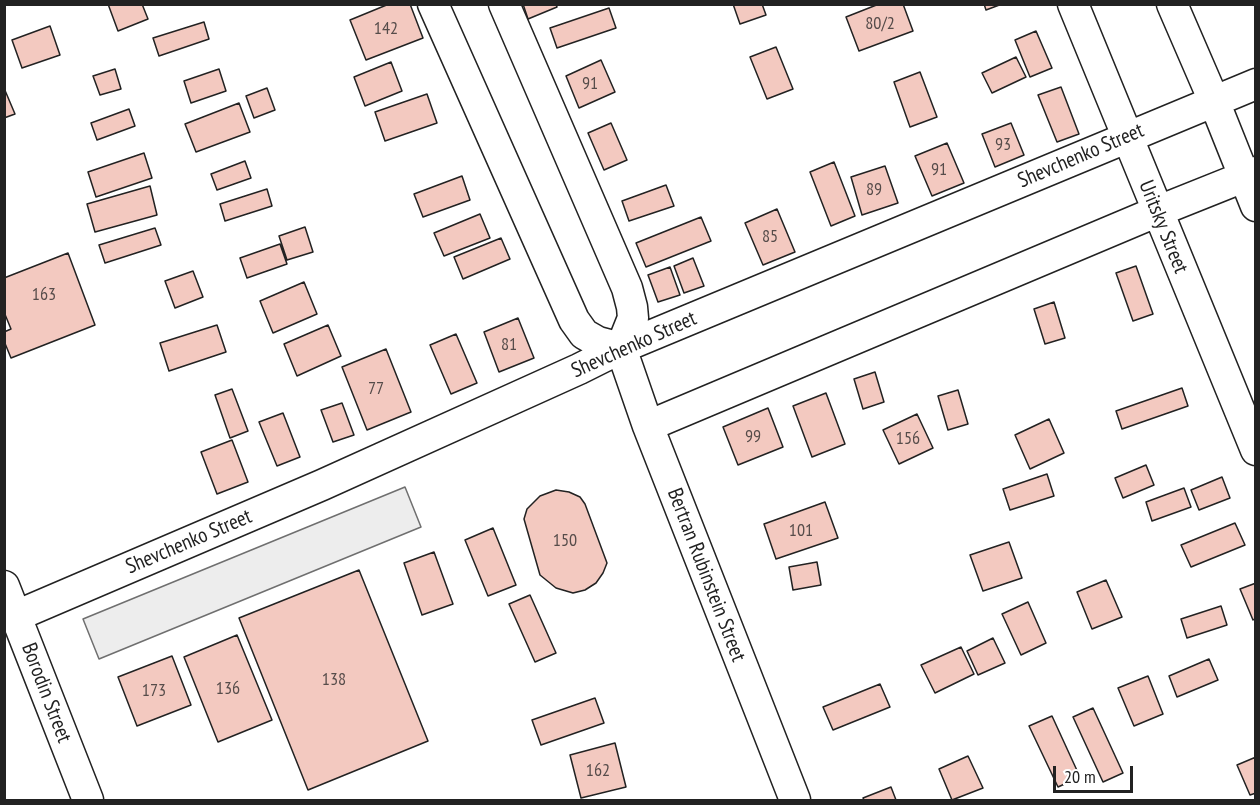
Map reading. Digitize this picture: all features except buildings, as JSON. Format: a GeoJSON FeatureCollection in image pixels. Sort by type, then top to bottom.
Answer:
{"type":"FeatureCollection","features":[{"type":"Feature","properties":{"kind":"street"},"geometry":{"type":"LineString","coordinates":[[433,4],[573,320],[584,334],[598,342],[621,348],[633,318],[627,288],[504,4]]}},
{"type":"Feature","properties":{"kind":"street","name":"Uritsky Street"},"geometry":{"type":"LineString","coordinates":[[1073,4],[1156,212],[1256,450]]}},
{"type":"Feature","properties":{"kind":"street"},"geometry":{"type":"LineString","coordinates":[[1172,4],[1249,174],[1256,206]]}},
{"type":"Feature","properties":{"kind":"street","name":"Shevchenko Street"},"geometry":{"type":"LineString","coordinates":[[16,616],[322,485],[621,348],[1126,136],[1256,84]]}},
{"type":"Feature","properties":{"kind":"street"},"geometry":{"type":"LineString","coordinates":[[648,426],[1249,174]]}},
{"type":"Feature","properties":{"kind":"street","name":"Bertran Rubinstein Street"},"geometry":{"type":"LineString","coordinates":[[621,348],[648,426],[795,801]]}},
{"type":"Feature","properties":{"kind":"street","name":"Borodin Street"},"geometry":{"type":"LineString","coordinates":[[4,586],[88,801]]}},
{"type":"Feature","properties":{"kind":"shaded area"},"geometry":{"type":"Polygon","coordinates":[[[405,487],[421,527],[99,659],[83,619],[405,487]]]}}]}
